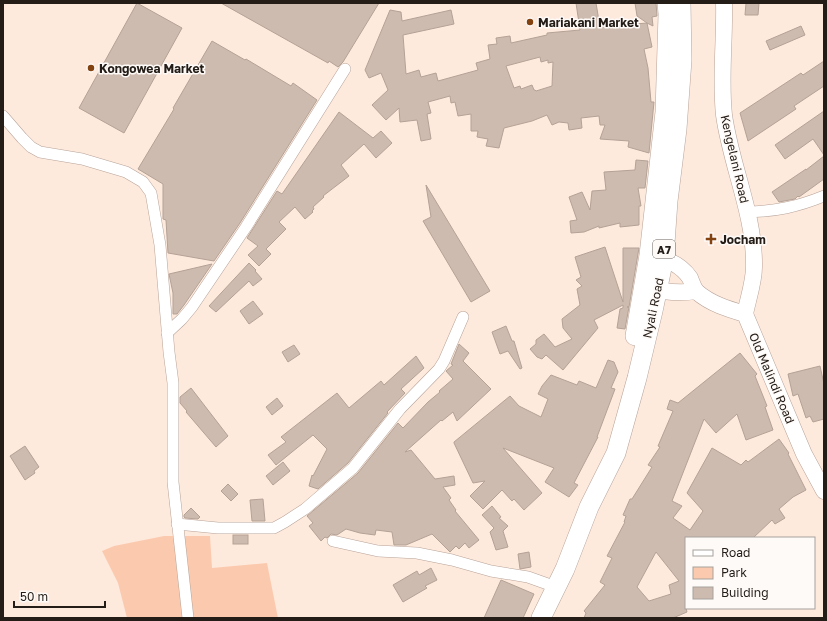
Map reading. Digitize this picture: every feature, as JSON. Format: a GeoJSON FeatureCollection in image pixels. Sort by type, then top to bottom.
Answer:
{"type":"FeatureCollection","features":[{"type":"Feature","properties":{"kind":"highway","name":"Nyali Road"},"geometry":{"type":"LineString","coordinates":[[656,257],[665,112],[668,14],[667,3]]}},
{"type":"Feature","properties":{"kind":"highway","name":"Nyali Road"},"geometry":{"type":"LineString","coordinates":[[541,618],[556,587],[599,486],[606,452],[631,356],[651,288],[668,201],[678,122],[682,60],[681,3]]}},
{"type":"Feature","properties":{"kind":"main road","name":"Kengelani Road"},"geometry":{"type":"LineString","coordinates":[[724,3],[722,96],[733,156],[747,212],[752,240],[754,267],[745,314]]}},
{"type":"Feature","properties":{"kind":"main road"},"geometry":{"type":"LineString","coordinates":[[656,257],[686,274],[696,291],[722,307],[745,314]]}},
{"type":"Feature","properties":{"kind":"main road"},"geometry":{"type":"LineString","coordinates":[[651,288],[684,293],[696,291]]}},
{"type":"Feature","properties":{"kind":"main road","name":"Old Malindi Road"},"geometry":{"type":"LineString","coordinates":[[745,314],[804,454],[824,491]]}},
{"type":"Feature","properties":{"kind":"street"},"geometry":{"type":"LineString","coordinates":[[167,333],[182,320],[192,307],[246,227],[345,69]]}},
{"type":"Feature","properties":{"kind":"street"},"geometry":{"type":"LineString","coordinates":[[3,116],[31,147],[40,152],[82,159],[126,172],[143,182],[151,193],[158,232],[173,384],[173,482],[188,618]]}},
{"type":"Feature","properties":{"kind":"street"},"geometry":{"type":"LineString","coordinates":[[747,212],[784,210],[824,196]]}},
{"type":"Feature","properties":{"kind":"street"},"geometry":{"type":"LineString","coordinates":[[177,524],[218,528],[274,528],[305,510],[353,468],[400,409],[439,369],[463,317]]}},
{"type":"Feature","properties":{"kind":"street"},"geometry":{"type":"LineString","coordinates":[[333,541],[378,551],[417,554],[452,560],[491,571],[528,577],[556,587]]}},
{"type":"Feature","properties":{"kind":"green space"},"geometry":{"type":"Polygon","coordinates":[[[164,536],[210,536],[212,568],[267,563],[278,618],[127,618],[118,583],[102,551],[114,546],[164,536]]]}},
{"type":"Feature","properties":{"kind":"building"},"geometry":{"type":"Polygon","coordinates":[[[137,3],[182,28],[124,133],[79,108],[137,3]]]}},
{"type":"Feature","properties":{"kind":"building"},"geometry":{"type":"Polygon","coordinates":[[[221,3],[379,3],[343,62],[338,67],[329,61],[328,63],[221,3]]]}},
{"type":"Feature","properties":{"kind":"building"},"geometry":{"type":"Polygon","coordinates":[[[576,3],[596,3],[600,27],[647,23],[652,47],[644,49],[648,68],[651,102],[654,102],[649,153],[628,147],[629,141],[600,139],[605,125],[600,125],[599,116],[581,118],[582,128],[569,130],[568,123],[559,122],[552,125],[547,115],[532,121],[504,128],[499,148],[486,146],[488,139],[477,137],[478,131],[471,131],[471,114],[458,116],[455,102],[451,103],[450,96],[428,102],[431,113],[427,114],[431,139],[421,141],[417,120],[400,122],[399,108],[386,120],[372,105],[388,90],[381,73],[369,78],[365,70],[390,10],[401,12],[402,21],[451,10],[454,24],[403,35],[406,74],[419,70],[421,77],[436,73],[438,81],[478,70],[476,63],[490,59],[488,45],[497,44],[496,38],[510,36],[511,43],[547,35],[547,33],[580,30],[576,3]],[[540,57],[506,66],[514,88],[520,86],[521,89],[532,85],[536,91],[552,86],[553,62],[548,63],[548,60],[541,62],[540,57]]]}},
{"type":"Feature","properties":{"kind":"building"},"geometry":{"type":"Polygon","coordinates":[[[635,3],[656,3],[657,16],[652,17],[653,26],[637,16],[635,3]]]}},
{"type":"Feature","properties":{"kind":"building"},"geometry":{"type":"Polygon","coordinates":[[[746,3],[759,3],[758,15],[745,15],[746,3]]]}},
{"type":"Feature","properties":{"kind":"building"},"geometry":{"type":"Polygon","coordinates":[[[801,26],[805,35],[770,50],[766,41],[801,26]]]}},
{"type":"Feature","properties":{"kind":"building"},"geometry":{"type":"Polygon","coordinates":[[[212,41],[291,86],[293,83],[317,100],[240,223],[214,261],[168,253],[166,220],[163,219],[163,184],[138,169],[212,41]]]}},
{"type":"Feature","properties":{"kind":"building"},"geometry":{"type":"Polygon","coordinates":[[[824,61],[824,86],[794,106],[796,109],[748,141],[740,113],[801,73],[803,75],[824,61]]]}},
{"type":"Feature","properties":{"kind":"building"},"geometry":{"type":"Polygon","coordinates":[[[824,111],[824,155],[813,139],[785,159],[775,145],[824,111]]]}},
{"type":"Feature","properties":{"kind":"building"},"geometry":{"type":"Polygon","coordinates":[[[339,112],[373,138],[381,131],[392,143],[376,158],[364,144],[341,165],[349,176],[323,196],[324,197],[313,207],[313,212],[305,219],[295,207],[279,222],[286,229],[266,249],[271,254],[259,266],[248,255],[258,246],[247,238],[277,191],[282,194],[339,112]]]}},
{"type":"Feature","properties":{"kind":"building"},"geometry":{"type":"Polygon","coordinates":[[[824,156],[824,179],[799,197],[798,196],[795,199],[779,202],[772,192],[806,170],[824,156]]]}},
{"type":"Feature","properties":{"kind":"building"},"geometry":{"type":"Polygon","coordinates":[[[636,160],[648,161],[645,188],[638,188],[641,206],[639,206],[639,225],[620,227],[620,223],[599,228],[599,226],[584,232],[571,233],[570,221],[577,220],[569,197],[582,192],[590,210],[592,191],[606,190],[604,172],[635,170],[636,160]]]}},
{"type":"Feature","properties":{"kind":"building"},"geometry":{"type":"Polygon","coordinates":[[[426,185],[490,291],[471,302],[423,221],[431,217],[426,185]]]}},
{"type":"Feature","properties":{"kind":"building"},"geometry":{"type":"Polygon","coordinates":[[[605,247],[623,302],[623,248],[639,248],[625,329],[617,328],[620,309],[623,308],[623,305],[594,320],[598,328],[563,370],[546,355],[542,359],[537,357],[530,349],[536,344],[536,340],[544,334],[555,347],[572,339],[563,328],[562,319],[580,305],[577,289],[582,286],[576,280],[581,277],[575,257],[605,247]]]}},
{"type":"Feature","properties":{"kind":"building"},"geometry":{"type":"Polygon","coordinates":[[[249,263],[262,279],[253,286],[249,281],[216,312],[209,306],[249,263]]]}},
{"type":"Feature","properties":{"kind":"building"},"geometry":{"type":"Polygon","coordinates":[[[212,264],[177,314],[173,314],[173,293],[169,274],[212,264]]]}},
{"type":"Feature","properties":{"kind":"building"},"geometry":{"type":"Polygon","coordinates":[[[253,301],[263,314],[249,324],[240,311],[253,301]]]}},
{"type":"Feature","properties":{"kind":"building"},"geometry":{"type":"Polygon","coordinates":[[[506,326],[512,341],[514,341],[522,368],[520,369],[508,351],[500,354],[492,332],[506,326]]]}},
{"type":"Feature","properties":{"kind":"building"},"geometry":{"type":"Polygon","coordinates":[[[459,344],[469,353],[463,361],[491,389],[457,421],[453,412],[442,421],[441,420],[405,452],[411,450],[435,479],[454,476],[455,485],[443,487],[451,498],[449,500],[456,510],[455,511],[479,540],[469,548],[465,543],[459,549],[456,546],[450,552],[432,534],[406,545],[394,545],[392,532],[376,530],[375,535],[346,529],[337,535],[331,534],[321,541],[309,526],[313,523],[307,516],[358,473],[398,423],[403,428],[428,402],[440,392],[439,391],[453,379],[446,371],[453,365],[451,364],[459,344]]]}},
{"type":"Feature","properties":{"kind":"building"},"geometry":{"type":"Polygon","coordinates":[[[294,345],[300,354],[288,362],[282,352],[294,345]]]}},
{"type":"Feature","properties":{"kind":"building"},"geometry":{"type":"Polygon","coordinates":[[[740,353],[757,374],[755,376],[767,406],[765,407],[773,430],[746,440],[737,414],[716,433],[704,419],[672,501],[682,506],[673,518],[690,530],[703,511],[687,493],[712,448],[741,465],[746,460],[748,462],[779,439],[789,453],[788,454],[806,490],[793,497],[779,509],[785,518],[775,524],[772,520],[754,537],[685,537],[685,609],[687,612],[673,618],[584,618],[586,613],[584,611],[605,585],[600,582],[612,558],[607,556],[625,522],[626,516],[623,515],[630,499],[632,499],[652,467],[648,465],[660,447],[658,446],[673,411],[667,409],[670,400],[678,403],[740,353]],[[656,552],[637,587],[649,601],[671,594],[669,585],[679,581],[656,552]]]}},
{"type":"Feature","properties":{"kind":"building"},"geometry":{"type":"Polygon","coordinates":[[[416,356],[424,368],[401,389],[405,393],[387,412],[388,413],[348,463],[318,489],[309,486],[312,475],[313,476],[327,449],[313,435],[276,465],[268,455],[286,442],[281,437],[337,393],[349,408],[381,381],[384,385],[416,356]]]}},
{"type":"Feature","properties":{"kind":"building"},"geometry":{"type":"Polygon","coordinates":[[[608,360],[614,362],[618,372],[611,388],[615,389],[598,437],[574,483],[578,485],[569,497],[545,482],[554,468],[503,448],[542,493],[524,510],[514,499],[512,501],[502,490],[483,509],[470,496],[485,481],[473,483],[454,442],[510,396],[519,406],[541,417],[548,399],[538,394],[542,386],[551,375],[577,385],[579,381],[596,388],[608,360]]]}},
{"type":"Feature","properties":{"kind":"building"},"geometry":{"type":"Polygon","coordinates":[[[820,366],[824,384],[824,419],[813,422],[810,416],[806,418],[798,394],[793,396],[788,374],[820,366]]]}},
{"type":"Feature","properties":{"kind":"building"},"geometry":{"type":"Polygon","coordinates":[[[191,388],[228,436],[216,447],[180,403],[180,397],[191,388]]]}},
{"type":"Feature","properties":{"kind":"building"},"geometry":{"type":"Polygon","coordinates":[[[277,398],[283,406],[272,415],[266,407],[277,398]]]}},
{"type":"Feature","properties":{"kind":"building"},"geometry":{"type":"Polygon","coordinates":[[[25,446],[39,467],[34,471],[35,473],[25,480],[10,456],[25,446]]]}},
{"type":"Feature","properties":{"kind":"building"},"geometry":{"type":"Polygon","coordinates":[[[283,462],[290,471],[273,485],[266,476],[283,462]]]}},
{"type":"Feature","properties":{"kind":"building"},"geometry":{"type":"Polygon","coordinates":[[[228,484],[238,494],[231,501],[221,491],[228,484]]]}},
{"type":"Feature","properties":{"kind":"building"},"geometry":{"type":"Polygon","coordinates":[[[263,499],[265,521],[252,521],[250,500],[263,499]]]}},
{"type":"Feature","properties":{"kind":"building"},"geometry":{"type":"Polygon","coordinates":[[[492,506],[501,517],[499,518],[508,526],[503,531],[508,547],[496,550],[490,532],[494,528],[482,515],[492,506]]]}},
{"type":"Feature","properties":{"kind":"building"},"geometry":{"type":"Polygon","coordinates":[[[191,508],[200,517],[198,519],[184,517],[184,515],[191,508]]]}},
{"type":"Feature","properties":{"kind":"building"},"geometry":{"type":"Polygon","coordinates":[[[233,535],[248,535],[248,544],[233,544],[233,535]]]}},
{"type":"Feature","properties":{"kind":"building"},"geometry":{"type":"Polygon","coordinates":[[[529,552],[531,567],[520,569],[518,554],[529,552]]]}},
{"type":"Feature","properties":{"kind":"building"},"geometry":{"type":"Polygon","coordinates":[[[431,568],[437,580],[425,586],[427,588],[403,602],[393,585],[417,571],[419,575],[431,568]]]}},
{"type":"Feature","properties":{"kind":"building"},"geometry":{"type":"Polygon","coordinates":[[[501,580],[534,594],[523,618],[484,618],[501,580]]]}},
{"type":"Feature","properties":{"kind":"place","name":"Mariakani Market"},"geometry":{"type":"Point","coordinates":[530,22]}},
{"type":"Feature","properties":{"kind":"place","name":"Kongowea Market"},"geometry":{"type":"Point","coordinates":[91,68]}},
{"type":"Feature","properties":{"kind":"place","name":"Jocham"},"geometry":{"type":"Point","coordinates":[711,239]}}]}
